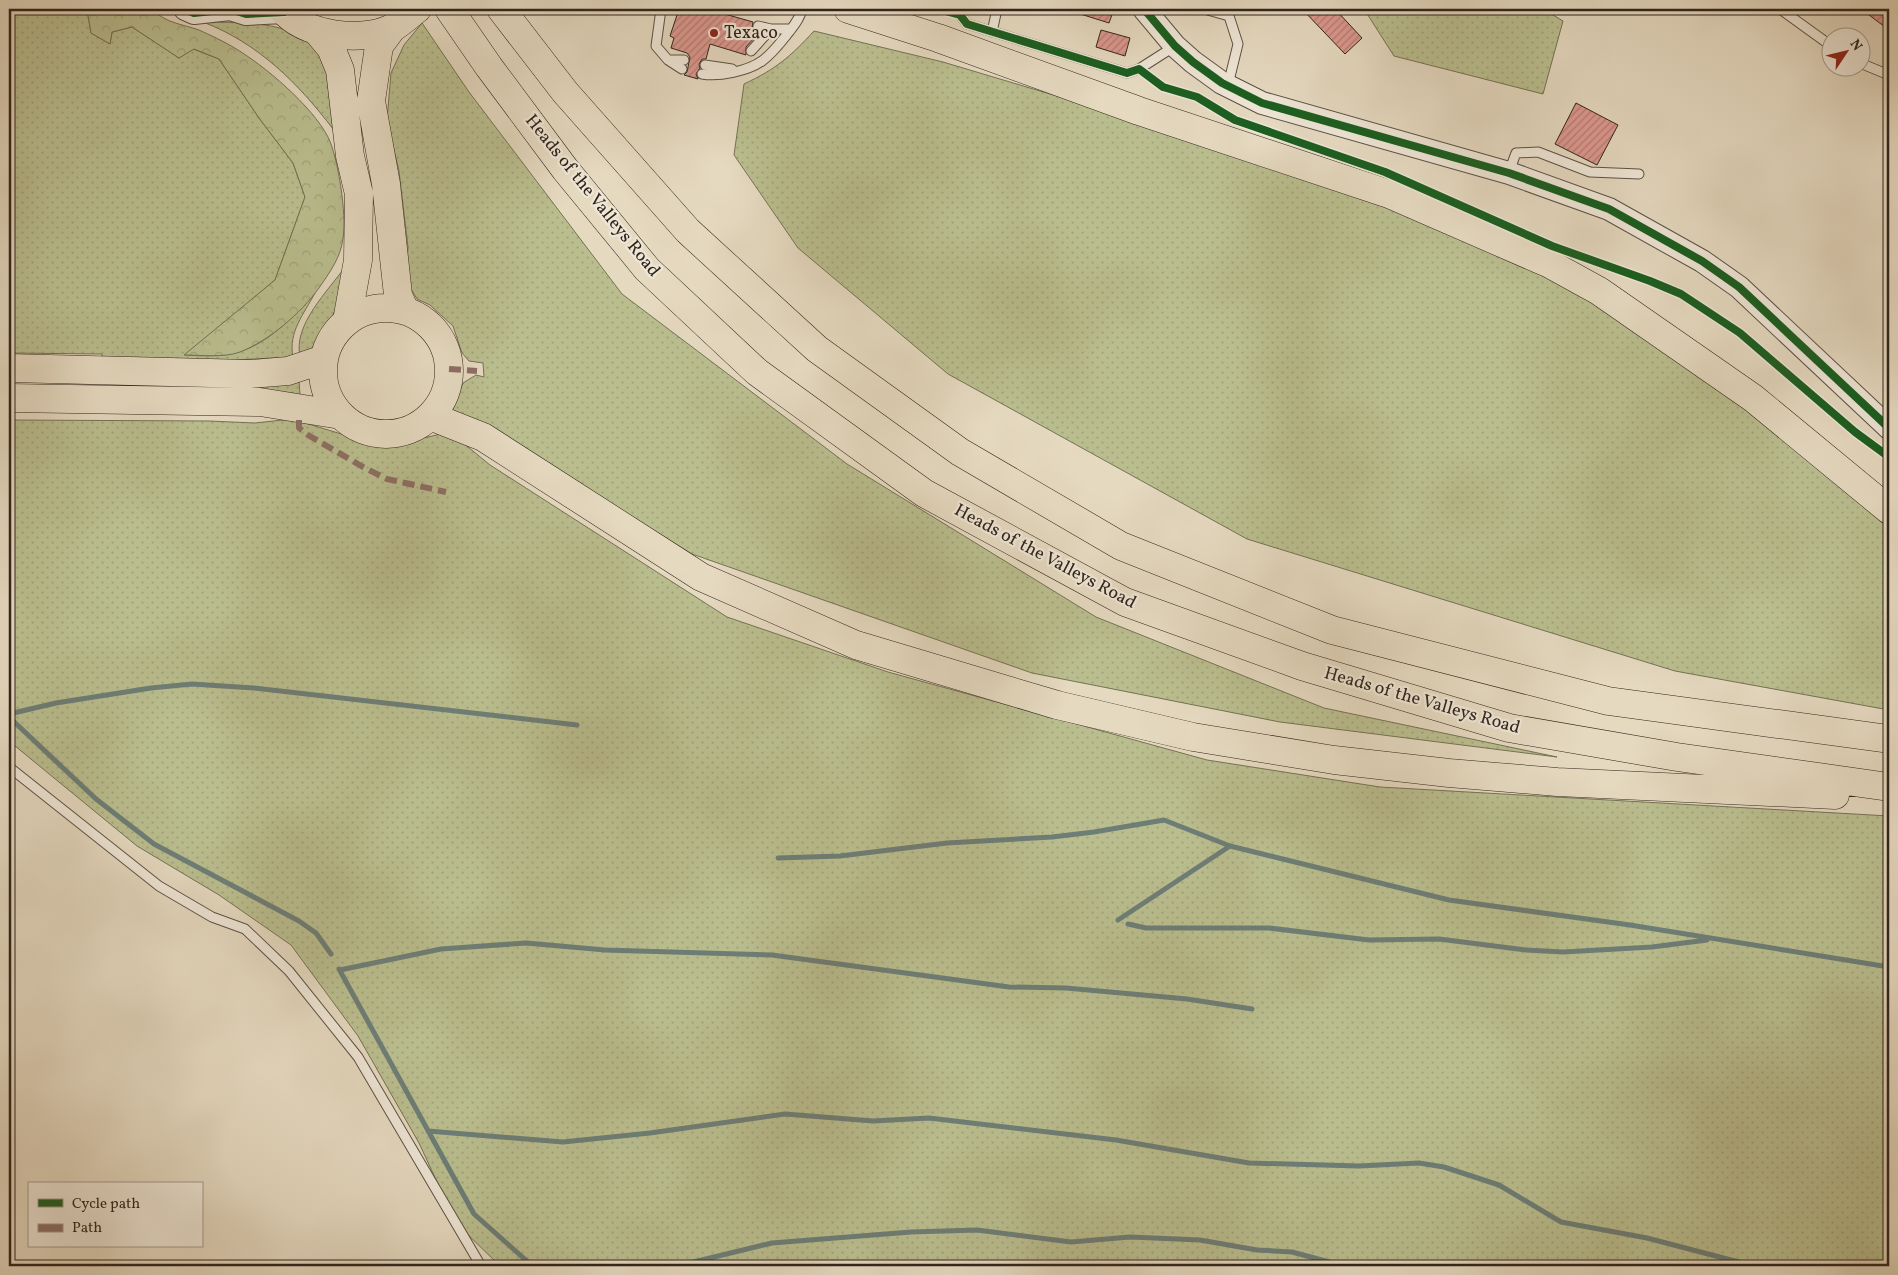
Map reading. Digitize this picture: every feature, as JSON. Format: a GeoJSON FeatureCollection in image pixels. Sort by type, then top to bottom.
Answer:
{"type":"FeatureCollection","features":[{"type":"Feature","properties":{"kind":"highway"},"geometry":{"type":"LineString","coordinates":[[316,30],[350,35],[372,34],[393,27],[417,9]]}},
{"type":"Feature","properties":{"kind":"highway"},"geometry":{"type":"LineString","coordinates":[[501,9],[565,92],[688,231],[817,349],[960,452],[1121,546],[1332,630],[1608,702],[1889,739]]}},
{"type":"Feature","properties":{"kind":"highway"},"geometry":{"type":"LineString","coordinates":[[848,9],[938,38],[1139,112],[1390,194],[1550,264],[1599,291],[1753,398],[1889,510]]}},
{"type":"Feature","properties":{"kind":"highway"},"geometry":{"type":"LineString","coordinates":[[283,10],[316,30],[331,48],[340,70],[350,156],[359,194],[358,260],[347,321]]}},
{"type":"Feature","properties":{"kind":"highway","name":"Heads of the Valleys Road"},"geometry":{"type":"LineString","coordinates":[[451,11],[489,67],[565,168],[647,269],[758,372],[924,493],[1107,593],[1125,602],[1302,666],[1509,728],[1677,757],[1889,787]]}},
{"type":"Feature","properties":{"kind":"highway"},"geometry":{"type":"LineString","coordinates":[[393,27],[380,46],[371,101],[386,184],[398,295],[405,311]]}},
{"type":"Feature","properties":{"kind":"highway"},"geometry":{"type":"LineString","coordinates":[[375,308],[390,308],[405,311],[419,317],[431,327],[441,339],[447,354],[449,369],[447,386],[441,402],[430,416],[410,429],[385,434],[361,429],[341,415],[329,398],[323,379],[324,359],[328,344],[347,321],[360,313],[375,308]]}},
{"type":"Feature","properties":{"kind":"highway"},"geometry":{"type":"LineString","coordinates":[[9,368],[250,374],[288,371],[324,359]]}},
{"type":"Feature","properties":{"kind":"highway"},"geometry":{"type":"LineString","coordinates":[[9,398],[260,402],[341,415]]}},
{"type":"Feature","properties":{"kind":"highway"},"geometry":{"type":"LineString","coordinates":[[430,416],[483,437],[701,577],[856,645],[1057,705],[1193,737],[1334,760],[1449,773],[1557,782],[1889,798]]}},
{"type":"Feature","properties":{"kind":"street"},"geometry":{"type":"LineString","coordinates":[[185,9],[194,13],[209,13],[230,9],[246,14],[283,10]]}},
{"type":"Feature","properties":{"kind":"street"},"geometry":{"type":"LineString","coordinates":[[1144,9],[1175,46],[1228,86],[1262,103],[1509,173],[1609,209],[1702,261],[1739,287],[1889,428]]}},
{"type":"Feature","properties":{"kind":"lane"},"geometry":{"type":"LineString","coordinates":[[661,9],[656,46],[668,60],[683,65]]}},
{"type":"Feature","properties":{"kind":"lane"},"geometry":{"type":"LineString","coordinates":[[703,70],[709,76],[740,71],[762,62],[777,48],[800,17],[802,9]]}},
{"type":"Feature","properties":{"kind":"lane"},"geometry":{"type":"LineString","coordinates":[[992,32],[997,9]]}},
{"type":"Feature","properties":{"kind":"lane"},"geometry":{"type":"LineString","coordinates":[[1204,9],[1229,16],[1238,44],[1228,86]]}},
{"type":"Feature","properties":{"kind":"lane"},"geometry":{"type":"LineString","coordinates":[[1780,9],[1820,38]]}},
{"type":"Feature","properties":{"kind":"lane"},"geometry":{"type":"LineString","coordinates":[[960,15],[967,24],[1128,73],[1139,70],[1175,46]]}},
{"type":"Feature","properties":{"kind":"lane"},"geometry":{"type":"LineString","coordinates":[[754,47],[762,31],[791,29]]}},
{"type":"Feature","properties":{"kind":"lane"},"geometry":{"type":"LineString","coordinates":[[1870,67],[1889,75]]}},
{"type":"Feature","properties":{"kind":"lane"},"geometry":{"type":"LineString","coordinates":[[1509,173],[1516,153],[1538,152],[1590,172],[1639,174]]}},
{"type":"Feature","properties":{"kind":"lane"},"geometry":{"type":"LineString","coordinates":[[9,767],[159,886],[212,917],[245,930],[289,971],[358,1057],[481,1266]]}},
{"type":"Feature","properties":{"kind":"green space"},"geometry":{"type":"Polygon","coordinates":[[[9,9],[87,9],[91,33],[110,44],[112,32],[132,27],[179,58],[193,49],[219,59],[259,118],[293,163],[305,197],[275,280],[185,355],[226,355],[250,348],[281,327],[315,293],[295,331],[292,348],[293,357],[233,360],[102,361],[102,354],[9,353],[9,9]]]}},
{"type":"Feature","properties":{"kind":"green space"},"geometry":{"type":"Polygon","coordinates":[[[87,9],[152,9],[168,20],[199,30],[225,43],[259,64],[286,87],[311,112],[328,137],[335,158],[343,201],[344,228],[340,252],[319,288],[294,317],[251,347],[227,355],[184,355],[275,280],[305,197],[293,163],[259,118],[219,59],[194,49],[179,58],[132,27],[112,32],[110,44],[91,33],[87,9]]]}},
{"type":"Feature","properties":{"kind":"green space"},"geometry":{"type":"Polygon","coordinates":[[[1364,9],[1543,9],[1563,21],[1543,94],[1394,56],[1364,9]]]}},
{"type":"Feature","properties":{"kind":"green space"},"geometry":{"type":"Polygon","coordinates":[[[203,22],[257,24],[276,27],[293,33],[308,42],[320,54],[327,72],[333,129],[306,96],[276,66],[242,41],[203,22]]]}},
{"type":"Feature","properties":{"kind":"green space"},"geometry":{"type":"Polygon","coordinates":[[[422,23],[469,92],[622,294],[847,464],[1096,617],[1324,708],[1557,757],[1280,722],[1032,673],[692,554],[490,428],[452,410],[463,383],[476,375],[484,377],[483,363],[469,361],[462,353],[453,326],[430,305],[417,299],[406,280],[408,247],[399,171],[387,120],[391,73],[404,45],[422,23]]]}},
{"type":"Feature","properties":{"kind":"green space"},"geometry":{"type":"Polygon","coordinates":[[[814,31],[943,62],[1164,128],[1387,206],[1485,245],[1581,295],[1710,378],[1889,518],[1889,710],[1675,671],[1247,539],[948,374],[798,248],[734,155],[744,84],[782,62],[814,31]]]}},
{"type":"Feature","properties":{"kind":"green space"},"geometry":{"type":"Polygon","coordinates":[[[345,267],[337,305],[327,329],[311,349],[300,356],[299,344],[307,321],[321,298],[345,267]]]}},
{"type":"Feature","properties":{"kind":"green space"},"geometry":{"type":"Polygon","coordinates":[[[299,380],[300,395],[153,390],[153,385],[232,386],[299,380]]]}},
{"type":"Feature","properties":{"kind":"green space"},"geometry":{"type":"Polygon","coordinates":[[[292,419],[384,447],[441,434],[462,442],[490,465],[727,617],[888,672],[1207,760],[1380,787],[1889,816],[1889,1266],[500,1266],[456,1223],[419,1143],[358,1036],[291,945],[219,895],[137,846],[9,741],[9,420],[255,423],[292,419]]]}},
{"type":"Feature","properties":{"kind":"building"},"geometry":{"type":"Polygon","coordinates":[[[679,9],[697,12],[698,9],[707,9],[753,22],[752,28],[757,32],[746,47],[746,55],[710,44],[706,59],[702,59],[699,64],[700,68],[696,74],[698,79],[684,75],[687,72],[690,57],[687,53],[671,48],[674,38],[670,36],[679,9]]]}},
{"type":"Feature","properties":{"kind":"building"},"geometry":{"type":"Polygon","coordinates":[[[1075,9],[1114,9],[1109,23],[1074,12],[1075,9]]]}},
{"type":"Feature","properties":{"kind":"building"},"geometry":{"type":"Polygon","coordinates":[[[1302,9],[1335,9],[1362,38],[1345,54],[1302,9]]]}},
{"type":"Feature","properties":{"kind":"building"},"geometry":{"type":"Polygon","coordinates":[[[1861,9],[1889,9],[1889,30],[1861,9]]]}},
{"type":"Feature","properties":{"kind":"building"},"geometry":{"type":"Polygon","coordinates":[[[1101,30],[1130,38],[1125,56],[1096,47],[1101,30]]]}},
{"type":"Feature","properties":{"kind":"building"},"geometry":{"type":"Polygon","coordinates":[[[1576,103],[1618,125],[1597,165],[1555,144],[1576,103]]]}},
{"type":"Feature","properties":{"kind":"waterway"},"geometry":{"type":"LineString","coordinates":[[9,714],[56,703],[151,688],[192,684],[254,688],[577,725]]}},
{"type":"Feature","properties":{"kind":"waterway"},"geometry":{"type":"LineString","coordinates":[[9,717],[96,799],[154,844],[299,921],[316,933],[331,954]]}},
{"type":"Feature","properties":{"kind":"waterway"},"geometry":{"type":"LineString","coordinates":[[778,858],[840,856],[947,843],[1052,837],[1164,820],[1230,846],[1449,900],[1630,925],[1889,967]]}},
{"type":"Feature","properties":{"kind":"waterway"},"geometry":{"type":"LineString","coordinates":[[1118,920],[1230,846]]}},
{"type":"Feature","properties":{"kind":"waterway"},"geometry":{"type":"LineString","coordinates":[[1128,924],[1146,928],[1269,928],[1369,940],[1439,939],[1526,950],[1563,952],[1652,947],[1707,940]]}},
{"type":"Feature","properties":{"kind":"waterway"},"geometry":{"type":"LineString","coordinates":[[340,970],[441,949],[526,943],[605,950],[772,955],[1009,987],[1066,988],[1187,999],[1252,1009]]}},
{"type":"Feature","properties":{"kind":"waterway"},"geometry":{"type":"LineString","coordinates":[[339,969],[474,1214],[528,1262],[530,1266]]}},
{"type":"Feature","properties":{"kind":"waterway"},"geometry":{"type":"LineString","coordinates":[[428,1131],[563,1142],[650,1133],[785,1114],[873,1121],[929,1118],[1116,1140],[1249,1163],[1359,1166],[1419,1163],[1444,1167],[1499,1185],[1561,1222],[1647,1238],[1754,1266]]}},
{"type":"Feature","properties":{"kind":"waterway"},"geometry":{"type":"LineString","coordinates":[[677,1266],[772,1243],[911,1232],[977,1230],[1071,1242],[1130,1237],[1200,1240],[1257,1250],[1292,1252],[1344,1266]]}},
{"type":"Feature","properties":{"kind":"marked path"},"geometry":{"type":"LineString","coordinates":[[449,369],[477,371]]}},
{"type":"Feature","properties":{"kind":"marked path"},"geometry":{"type":"LineString","coordinates":[[299,420],[299,428],[308,435],[387,479],[446,492]]}},
{"type":"Feature","properties":{"kind":"cycle path"},"geometry":{"type":"LineString","coordinates":[[185,9],[194,13],[230,9],[246,14],[284,12]]}},
{"type":"Feature","properties":{"kind":"cycle path"},"geometry":{"type":"LineString","coordinates":[[938,9],[960,15],[967,24],[1127,73],[1139,69],[1163,87],[1197,97],[1235,120],[1385,172],[1552,246],[1681,294],[1740,333],[1855,432],[1889,457]]}},
{"type":"Feature","properties":{"kind":"cycle path"},"geometry":{"type":"LineString","coordinates":[[1144,9],[1175,46],[1193,62],[1222,83],[1262,103],[1509,173],[1609,209],[1702,261],[1739,287],[1889,428]]}},
{"type":"Feature","properties":{"kind":"place","name":"Texaco"},"geometry":{"type":"Point","coordinates":[714,33]}}]}
